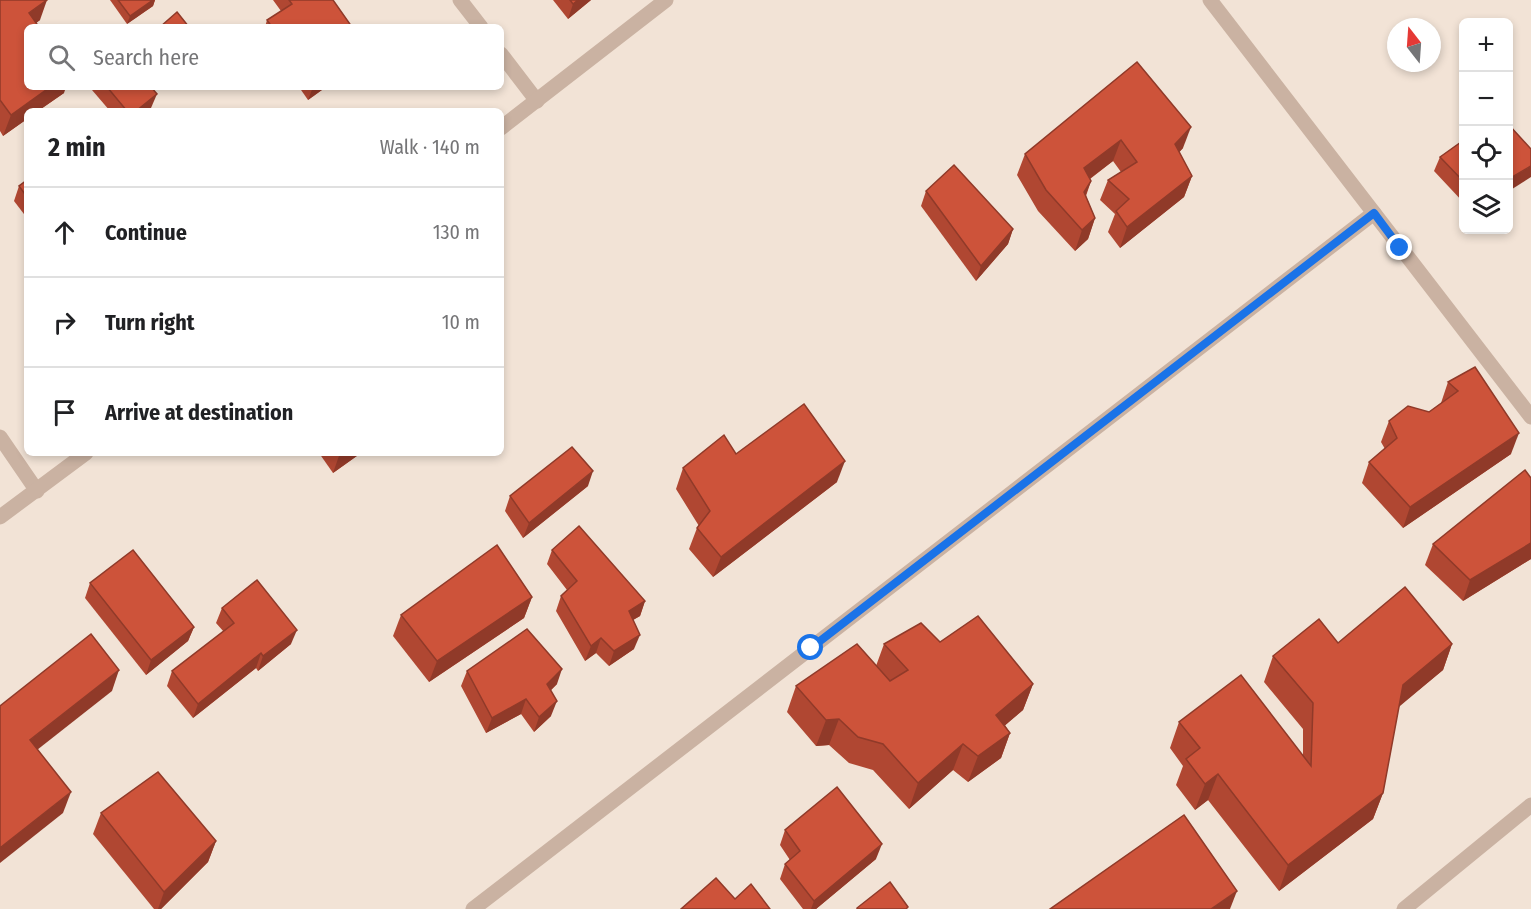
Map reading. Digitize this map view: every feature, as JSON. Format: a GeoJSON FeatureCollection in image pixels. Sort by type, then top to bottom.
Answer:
{"type":"FeatureCollection","features":[{"type":"Feature","properties":{"kind":"street"},"geometry":{"type":"LineString","coordinates":[[460,0],[479,24]]}},
{"type":"Feature","properties":{"kind":"street"},"geometry":{"type":"LineString","coordinates":[[504,126],[666,0]]}},
{"type":"Feature","properties":{"kind":"street"},"geometry":{"type":"LineString","coordinates":[[1210,0],[1531,417]]}},
{"type":"Feature","properties":{"kind":"street"},"geometry":{"type":"LineString","coordinates":[[504,58],[537,100]]}},
{"type":"Feature","properties":{"kind":"street"},"geometry":{"type":"LineString","coordinates":[[473,909],[1374,213]]}},
{"type":"Feature","properties":{"kind":"street"},"geometry":{"type":"LineString","coordinates":[[0,437],[37,491]]}},
{"type":"Feature","properties":{"kind":"street"},"geometry":{"type":"LineString","coordinates":[[0,517],[82,456]]}},
{"type":"Feature","properties":{"kind":"street"},"geometry":{"type":"LineString","coordinates":[[1404,909],[1531,805]]}},
{"type":"Feature","properties":{"kind":"building"},"geometry":{"type":"Polygon","coordinates":[[[0,0],[47,0],[29,13],[37,24],[24,24],[24,90],[46,90],[11,115],[0,100],[0,0]]]}},
{"type":"Feature","properties":{"kind":"building"},"geometry":{"type":"Polygon","coordinates":[[[118,0],[153,0],[130,16],[118,0]]]}},
{"type":"Feature","properties":{"kind":"building"},"geometry":{"type":"Polygon","coordinates":[[[289,0],[333,0],[350,24],[270,24],[267,20],[292,4],[289,0]]]}},
{"type":"Feature","properties":{"kind":"building"},"geometry":{"type":"Polygon","coordinates":[[[177,12],[187,24],[163,24],[177,12]]]}},
{"type":"Feature","properties":{"kind":"building"},"geometry":{"type":"Polygon","coordinates":[[[1137,62],[1191,127],[1175,144],[1192,176],[1127,227],[1116,211],[1129,199],[1108,180],[1137,162],[1121,140],[1084,168],[1091,181],[1084,192],[1095,218],[1082,230],[1046,190],[1025,154],[1137,62]]]}},
{"type":"Feature","properties":{"kind":"building"},"geometry":{"type":"Polygon","coordinates":[[[110,90],[154,90],[157,94],[140,108],[124,108],[110,90]]]}},
{"type":"Feature","properties":{"kind":"building"},"geometry":{"type":"Polygon","coordinates":[[[1513,129],[1531,149],[1531,166],[1513,177],[1513,129]]]}},
{"type":"Feature","properties":{"kind":"building"},"geometry":{"type":"Polygon","coordinates":[[[1459,144],[1459,177],[1440,157],[1459,144]]]}},
{"type":"Feature","properties":{"kind":"building"},"geometry":{"type":"Polygon","coordinates":[[[954,165],[1013,229],[981,266],[926,191],[954,165]]]}},
{"type":"Feature","properties":{"kind":"building"},"geometry":{"type":"Polygon","coordinates":[[[24,182],[24,193],[19,186],[24,182]]]}},
{"type":"Feature","properties":{"kind":"building"},"geometry":{"type":"Polygon","coordinates":[[[1475,367],[1519,433],[1410,507],[1369,462],[1397,438],[1389,421],[1408,406],[1429,412],[1458,391],[1448,382],[1475,367]]]}},
{"type":"Feature","properties":{"kind":"building"},"geometry":{"type":"Polygon","coordinates":[[[804,404],[845,461],[721,557],[697,528],[710,511],[683,468],[724,435],[736,454],[804,404]]]}},
{"type":"Feature","properties":{"kind":"building"},"geometry":{"type":"Polygon","coordinates":[[[572,447],[593,471],[529,523],[510,496],[572,447]]]}},
{"type":"Feature","properties":{"kind":"building"},"geometry":{"type":"Polygon","coordinates":[[[1525,470],[1531,478],[1531,543],[1470,580],[1433,544],[1525,470]]]}},
{"type":"Feature","properties":{"kind":"building"},"geometry":{"type":"Polygon","coordinates":[[[579,526],[645,601],[629,611],[640,635],[614,651],[601,638],[591,646],[561,596],[577,581],[552,550],[579,526]]]}},
{"type":"Feature","properties":{"kind":"building"},"geometry":{"type":"Polygon","coordinates":[[[497,545],[532,597],[437,661],[401,615],[497,545]]]}},
{"type":"Feature","properties":{"kind":"building"},"geometry":{"type":"Polygon","coordinates":[[[133,550],[194,627],[151,660],[90,583],[133,550]]]}},
{"type":"Feature","properties":{"kind":"building"},"geometry":{"type":"Polygon","coordinates":[[[257,580],[297,630],[263,656],[261,653],[198,704],[172,671],[234,623],[222,608],[257,580]]]}},
{"type":"Feature","properties":{"kind":"building"},"geometry":{"type":"Polygon","coordinates":[[[1405,587],[1452,644],[1403,685],[1383,793],[1288,865],[1218,774],[1205,784],[1186,759],[1200,748],[1179,722],[1241,675],[1311,766],[1313,703],[1273,656],[1319,619],[1338,643],[1405,587]]]}},
{"type":"Feature","properties":{"kind":"building"},"geometry":{"type":"Polygon","coordinates":[[[978,616],[1033,684],[996,715],[1010,733],[978,756],[963,744],[918,783],[883,744],[858,737],[839,719],[826,720],[796,686],[857,644],[890,681],[908,670],[884,644],[921,623],[940,642],[978,616]]]}},
{"type":"Feature","properties":{"kind":"building"},"geometry":{"type":"Polygon","coordinates":[[[527,629],[562,669],[547,684],[557,701],[539,717],[526,699],[492,718],[467,671],[527,629]]]}},
{"type":"Feature","properties":{"kind":"building"},"geometry":{"type":"Polygon","coordinates":[[[91,634],[119,670],[30,740],[71,792],[0,848],[0,706],[91,634]]]}},
{"type":"Feature","properties":{"kind":"building"},"geometry":{"type":"Polygon","coordinates":[[[158,772],[216,841],[164,892],[101,813],[158,772]]]}},
{"type":"Feature","properties":{"kind":"building"},"geometry":{"type":"Polygon","coordinates":[[[837,787],[882,844],[814,901],[785,864],[800,851],[785,830],[837,787]]]}},
{"type":"Feature","properties":{"kind":"building"},"geometry":{"type":"Polygon","coordinates":[[[1184,815],[1237,891],[1211,909],[1050,909],[1184,815]]]}},
{"type":"Feature","properties":{"kind":"building"},"geometry":{"type":"Polygon","coordinates":[[[716,878],[735,899],[751,884],[770,909],[681,909],[716,878]]]}},
{"type":"Feature","properties":{"kind":"building"},"geometry":{"type":"Polygon","coordinates":[[[890,882],[908,907],[906,909],[857,909],[857,908],[890,882]]]}},
{"type":"Feature","properties":{"kind":"route"},"geometry":{"type":"LineString","coordinates":[[811,648],[1374,213],[1400,248]]}}]}
